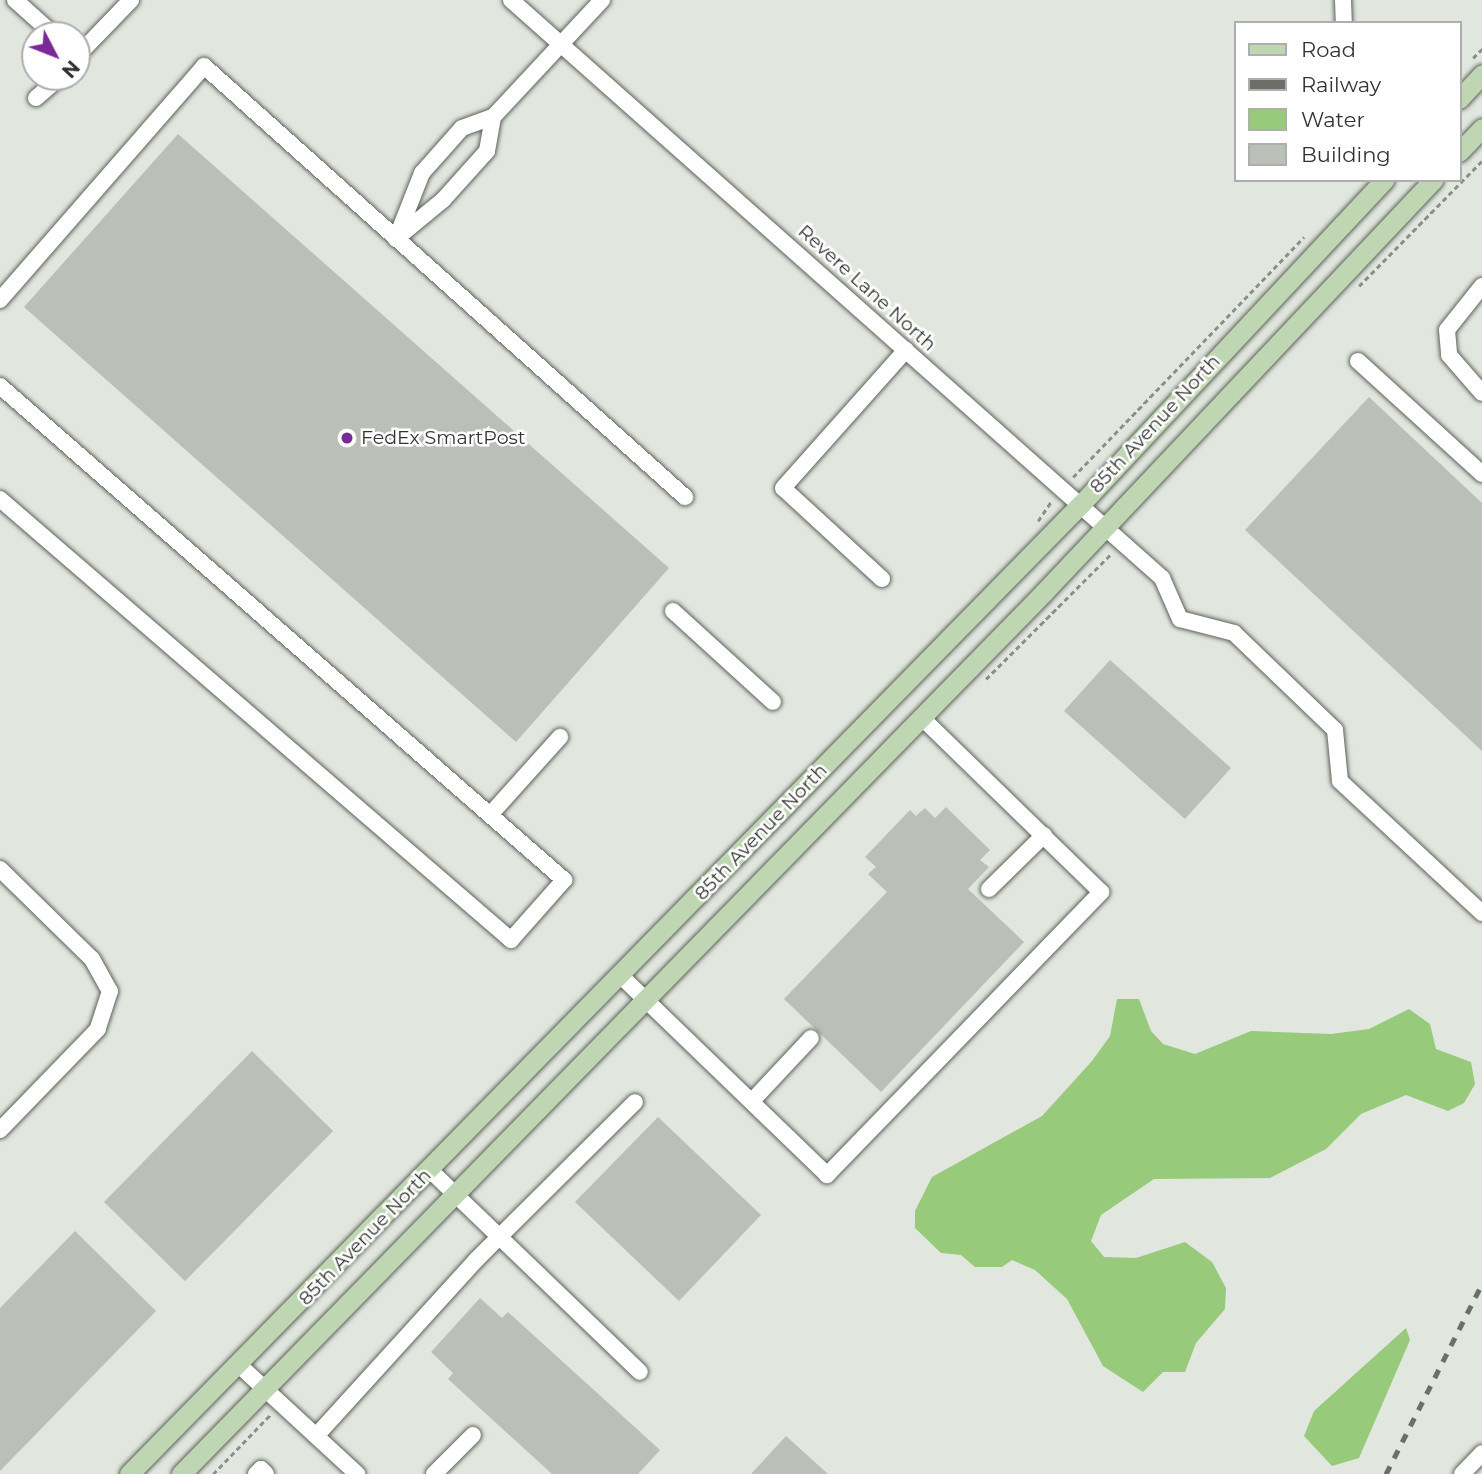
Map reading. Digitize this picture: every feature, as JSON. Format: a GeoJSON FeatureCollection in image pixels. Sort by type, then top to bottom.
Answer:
{"type":"FeatureCollection","features":[{"type":"Feature","properties":{"kind":"main road"},"geometry":{"type":"LineString","coordinates":[[1461,97],[1482,74]]}},
{"type":"Feature","properties":{"kind":"main road"},"geometry":{"type":"LineString","coordinates":[[1461,150],[1482,128]]}},
{"type":"Feature","properties":{"kind":"main road","name":"85th Avenue North"},"geometry":{"type":"LineString","coordinates":[[130,1474],[1081,504],[1382,182]]}},
{"type":"Feature","properties":{"kind":"main road","name":"85th Avenue North"},"geometry":{"type":"LineString","coordinates":[[181,1474],[1107,527],[1431,182]]}},
{"type":"Feature","properties":{"kind":"street"},"geometry":{"type":"LineString","coordinates":[[15,0],[38,21]]}},
{"type":"Feature","properties":{"kind":"street"},"geometry":{"type":"LineString","coordinates":[[91,42],[131,0]]}},
{"type":"Feature","properties":{"kind":"street","name":"Revere Lane North"},"geometry":{"type":"LineString","coordinates":[[511,0],[1107,527],[1162,578],[1180,619],[1234,633],[1335,730],[1340,781],[1482,913]]}},
{"type":"Feature","properties":{"kind":"street"},"geometry":{"type":"LineString","coordinates":[[396,239],[422,173],[462,128],[493,117],[602,0]]}},
{"type":"Feature","properties":{"kind":"street"},"geometry":{"type":"LineString","coordinates":[[1343,0],[1344,21]]}},
{"type":"Feature","properties":{"kind":"street"},"geometry":{"type":"LineString","coordinates":[[0,300],[204,66],[685,497]]}},
{"type":"Feature","properties":{"kind":"street"},"geometry":{"type":"LineString","coordinates":[[36,98],[44,91]]}},
{"type":"Feature","properties":{"kind":"street"},"geometry":{"type":"LineString","coordinates":[[396,239],[443,200],[487,150],[493,117]]}},
{"type":"Feature","properties":{"kind":"street"},"geometry":{"type":"LineString","coordinates":[[1482,286],[1447,330],[1449,355],[1482,393]]}},
{"type":"Feature","properties":{"kind":"street"},"geometry":{"type":"LineString","coordinates":[[882,579],[783,488],[906,351]]}},
{"type":"Feature","properties":{"kind":"street"},"geometry":{"type":"LineString","coordinates":[[1357,360],[1482,474]]}},
{"type":"Feature","properties":{"kind":"street"},"geometry":{"type":"LineString","coordinates":[[0,386],[564,880],[511,940],[0,499]]}},
{"type":"Feature","properties":{"kind":"street"},"geometry":{"type":"LineString","coordinates":[[673,611],[773,702]]}},
{"type":"Feature","properties":{"kind":"street"},"geometry":{"type":"LineString","coordinates":[[620,975],[827,1175],[1101,892],[922,718]]}},
{"type":"Feature","properties":{"kind":"street"},"geometry":{"type":"LineString","coordinates":[[490,815],[561,737]]}},
{"type":"Feature","properties":{"kind":"street"},"geometry":{"type":"LineString","coordinates":[[989,889],[1044,835]]}},
{"type":"Feature","properties":{"kind":"street"},"geometry":{"type":"LineString","coordinates":[[0,869],[92,959],[110,991],[98,1029],[0,1130]]}},
{"type":"Feature","properties":{"kind":"street"},"geometry":{"type":"LineString","coordinates":[[752,1101],[811,1038]]}},
{"type":"Feature","properties":{"kind":"street"},"geometry":{"type":"LineString","coordinates":[[316,1436],[498,1238],[635,1102]]}},
{"type":"Feature","properties":{"kind":"street"},"geometry":{"type":"LineString","coordinates":[[430,1170],[640,1372]]}},
{"type":"Feature","properties":{"kind":"street"},"geometry":{"type":"LineString","coordinates":[[239,1364],[353,1473]]}},
{"type":"Feature","properties":{"kind":"street"},"geometry":{"type":"LineString","coordinates":[[434,1474],[473,1435]]}},
{"type":"Feature","properties":{"kind":"street"},"geometry":{"type":"LineString","coordinates":[[1462,1474],[1482,1453]]}},
{"type":"Feature","properties":{"kind":"street"},"geometry":{"type":"LineString","coordinates":[[256,1474],[261,1469],[266,1474]]}},
{"type":"Feature","properties":{"kind":"path"},"geometry":{"type":"LineString","coordinates":[[1353,292],[1482,161]]}},
{"type":"Feature","properties":{"kind":"path"},"geometry":{"type":"LineString","coordinates":[[1085,463],[1312,230]]}},
{"type":"Feature","properties":{"kind":"path"},"geometry":{"type":"LineString","coordinates":[[213,1474],[262,1424]]}},
{"type":"Feature","properties":{"kind":"water"},"geometry":{"type":"Polygon","coordinates":[[[1117,999],[1139,999],[1151,1031],[1163,1044],[1195,1054],[1251,1031],[1331,1034],[1369,1029],[1409,1009],[1430,1024],[1436,1049],[1471,1062],[1475,1084],[1464,1103],[1448,1111],[1406,1095],[1361,1114],[1326,1149],[1270,1178],[1154,1179],[1101,1215],[1091,1241],[1104,1257],[1136,1258],[1185,1242],[1212,1262],[1226,1288],[1225,1309],[1196,1343],[1185,1372],[1163,1372],[1143,1392],[1103,1366],[1067,1299],[1035,1270],[1012,1260],[1002,1267],[975,1267],[961,1255],[941,1253],[915,1228],[915,1211],[932,1177],[1042,1116],[1092,1061],[1110,1036],[1117,999]]]}},
{"type":"Feature","properties":{"kind":"water"},"geometry":{"type":"Polygon","coordinates":[[[1406,1328],[1410,1340],[1359,1458],[1332,1466],[1304,1436],[1314,1411],[1406,1328]]]}},
{"type":"Feature","properties":{"kind":"building","name":"FedEx SmartPost"},"geometry":{"type":"Polygon","coordinates":[[[178,134],[669,568],[516,742],[24,307],[178,134]]]}},
{"type":"Feature","properties":{"kind":"building"},"geometry":{"type":"Polygon","coordinates":[[[1369,397],[1482,503],[1482,751],[1245,530],[1369,397]]]}},
{"type":"Feature","properties":{"kind":"building"},"geometry":{"type":"Polygon","coordinates":[[[1110,660],[1231,768],[1185,819],[1064,711],[1110,660]]]}},
{"type":"Feature","properties":{"kind":"building"},"geometry":{"type":"Polygon","coordinates":[[[946,807],[990,850],[980,860],[989,867],[968,889],[1024,942],[881,1092],[784,999],[887,892],[868,874],[876,867],[865,857],[910,810],[916,816],[925,808],[935,818],[946,807]]]}},
{"type":"Feature","properties":{"kind":"building"},"geometry":{"type":"Polygon","coordinates":[[[252,1051],[333,1131],[185,1281],[104,1202],[252,1051]]]}},
{"type":"Feature","properties":{"kind":"building"},"geometry":{"type":"Polygon","coordinates":[[[658,1117],[761,1215],[679,1301],[575,1202],[658,1117]]]}},
{"type":"Feature","properties":{"kind":"building"},"geometry":{"type":"Polygon","coordinates":[[[75,1231],[156,1311],[0,1471],[0,1308],[75,1231]]]}},
{"type":"Feature","properties":{"kind":"building"},"geometry":{"type":"Polygon","coordinates":[[[480,1298],[502,1318],[508,1312],[660,1450],[638,1474],[552,1474],[448,1379],[453,1373],[431,1352],[480,1298]]]}},
{"type":"Feature","properties":{"kind":"building"},"geometry":{"type":"Polygon","coordinates":[[[786,1436],[828,1474],[751,1474],[786,1436]]]}},
{"type":"Feature","properties":{"kind":"railway"},"geometry":{"type":"LineString","coordinates":[[1386,1474],[1482,1284]]}},
{"type":"Feature","properties":{"kind":"place","name":"FedEx SmartPost"},"geometry":{"type":"Point","coordinates":[347,438]}}]}
